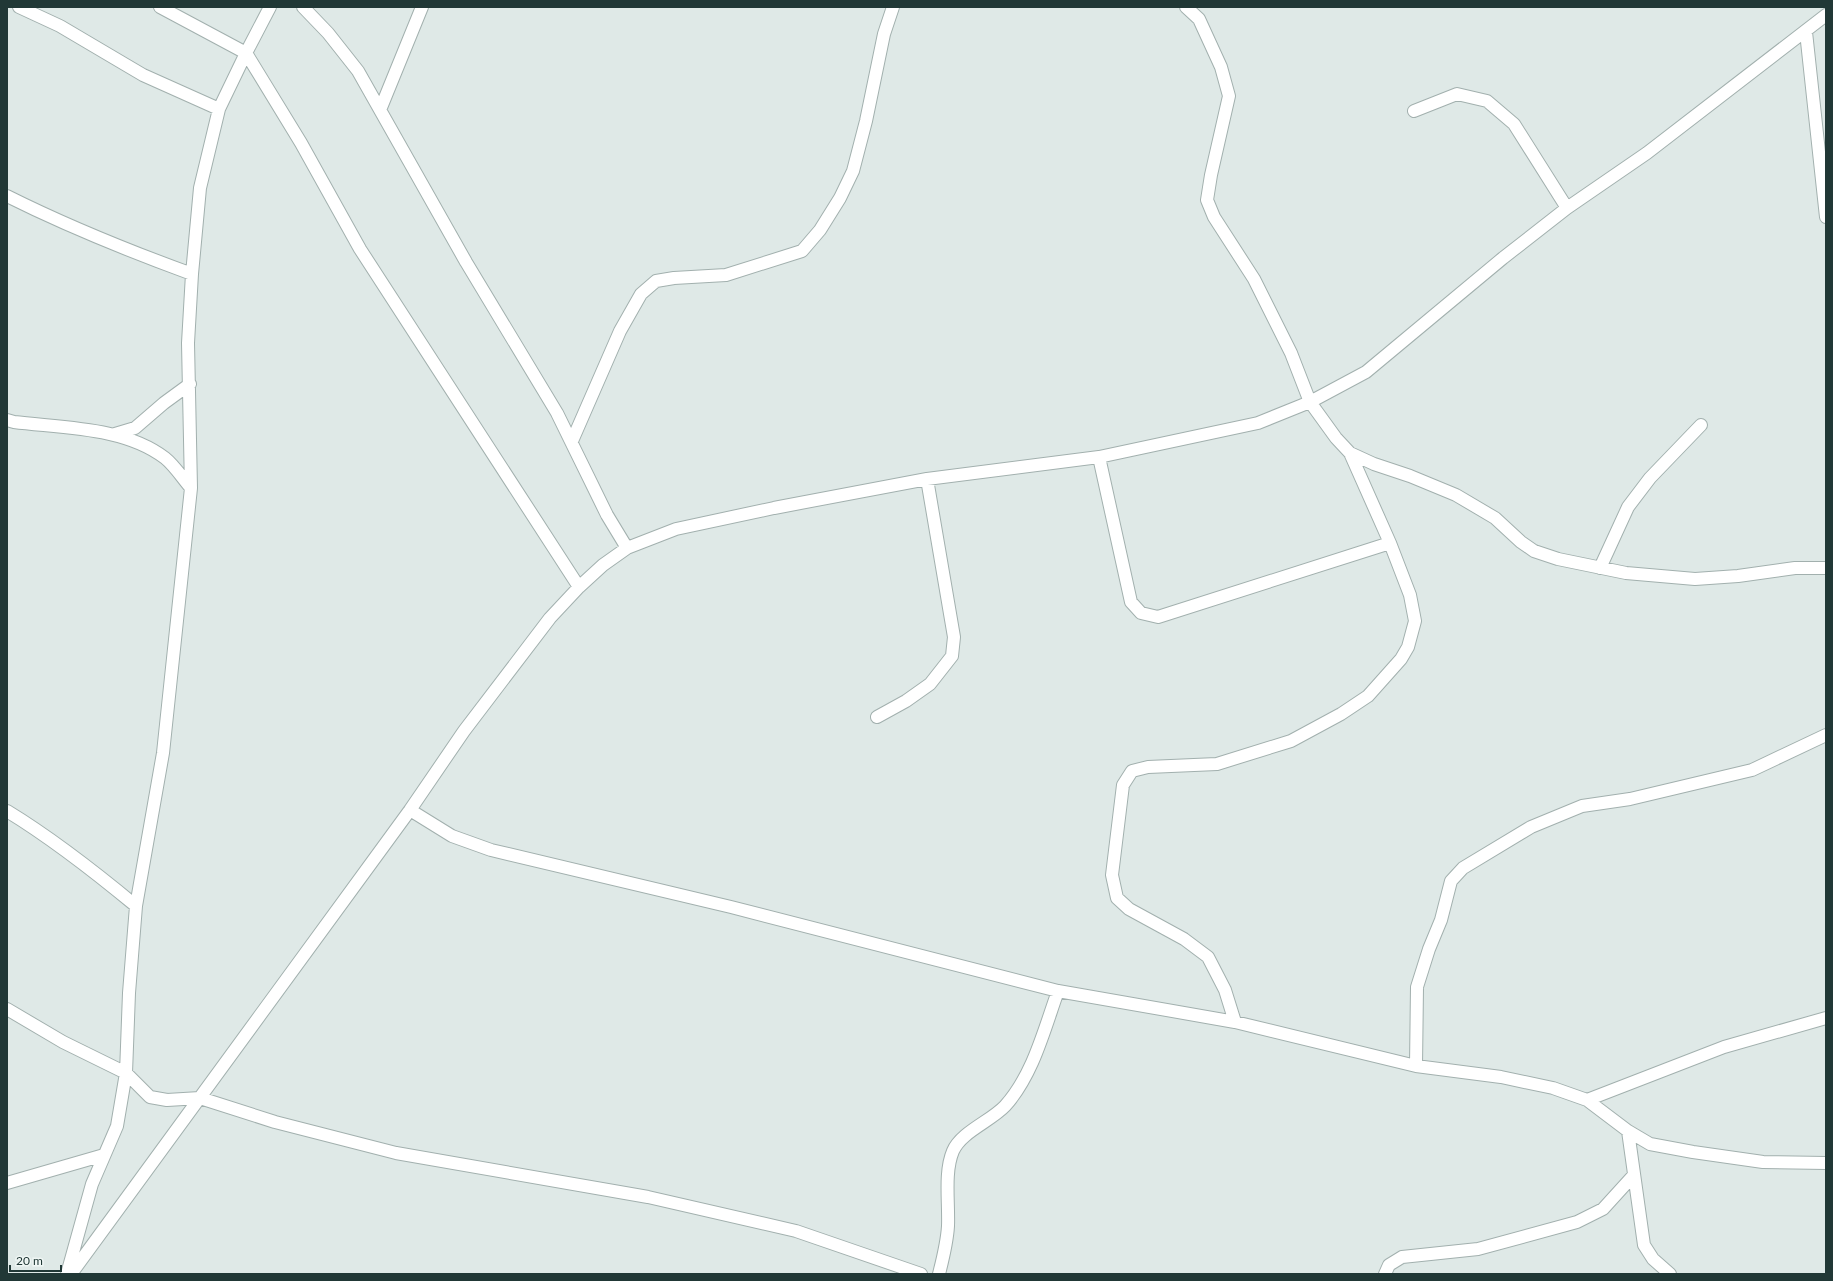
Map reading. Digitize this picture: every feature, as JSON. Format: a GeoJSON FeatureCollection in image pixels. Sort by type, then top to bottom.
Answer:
{"type":"FeatureCollection","features":[{"type":"Feature","properties":{"kind":"street"},"geometry":{"type":"LineString","coordinates":[[19,7],[60,26],[143,75],[219,109]]}},
{"type":"Feature","properties":{"kind":"street"},"geometry":{"type":"LineString","coordinates":[[160,7],[246,53],[301,143],[360,249],[579,587]]}},
{"type":"Feature","properties":{"kind":"street"},"geometry":{"type":"LineString","coordinates":[[67,1274],[92,1184],[117,1126],[126,1073],[129,993],[136,906],[163,753],[191,488],[188,342],[192,274],[200,188],[219,109],[270,7]]}},
{"type":"Feature","properties":{"kind":"street"},"geometry":{"type":"LineString","coordinates":[[303,7],[345,53],[380,110],[466,262],[572,441],[607,515],[627,548]]}},
{"type":"Feature","properties":{"kind":"street"},"geometry":{"type":"LineString","coordinates":[[380,110],[422,7]]}},
{"type":"Feature","properties":{"kind":"street"},"geometry":{"type":"LineString","coordinates":[[572,441],[620,331],[641,294],[656,281],[674,278],[726,275],[802,251],[820,230],[840,198],[853,171],[866,121],[884,34],[893,7]]}},
{"type":"Feature","properties":{"kind":"street"},"geometry":{"type":"LineString","coordinates":[[1186,7],[1199,19],[1221,67],[1229,96],[1211,175],[1207,200],[1214,217],[1254,279],[1291,353],[1310,402],[1336,438],[1350,454],[1390,543],[1410,595],[1415,620],[1408,647],[1401,659],[1368,696],[1341,714],[1291,740],[1217,764],[1148,767],[1132,771],[1123,785],[1112,875],[1117,898],[1129,909],[1184,939],[1208,957],[1225,990],[1235,1022]]}},
{"type":"Feature","properties":{"kind":"street"},"geometry":{"type":"LineString","coordinates":[[71,1274],[410,810],[464,731],[550,618],[579,587],[603,565],[627,548],[676,529],[774,508],[927,479],[1099,457],[1258,423],[1310,402],[1366,372],[1502,258],[1567,208],[1646,153],[1806,32],[1826,15]]}},
{"type":"Feature","properties":{"kind":"street"},"geometry":{"type":"LineString","coordinates":[[1806,32],[1826,217]]}},
{"type":"Feature","properties":{"kind":"street"},"geometry":{"type":"LineString","coordinates":[[1414,111],[1457,94],[1487,101],[1514,124],[1567,208]]}},
{"type":"Feature","properties":{"kind":"street"},"geometry":{"type":"LineString","coordinates":[[7,196],[45,216],[132,252],[192,274]]}},
{"type":"Feature","properties":{"kind":"street"},"geometry":{"type":"LineString","coordinates":[[115,434],[135,428],[164,402],[190,384]]}},
{"type":"Feature","properties":{"kind":"street"},"geometry":{"type":"LineString","coordinates":[[7,420],[115,434],[145,447],[165,458],[191,488]]}},
{"type":"Feature","properties":{"kind":"street"},"geometry":{"type":"LineString","coordinates":[[1600,568],[1628,507],[1650,478],[1701,426]]}},
{"type":"Feature","properties":{"kind":"street"},"geometry":{"type":"LineString","coordinates":[[1350,454],[1456,495],[1495,518],[1534,552],[1558,559],[1626,573],[1695,579],[1738,576],[1795,568],[1826,568]]}},
{"type":"Feature","properties":{"kind":"street"},"geometry":{"type":"LineString","coordinates":[[1099,457],[1131,602],[1141,613],[1158,617],[1390,543]]}},
{"type":"Feature","properties":{"kind":"street"},"geometry":{"type":"LineString","coordinates":[[877,717],[930,684],[952,656],[954,637],[927,479]]}},
{"type":"Feature","properties":{"kind":"street"},"geometry":{"type":"LineString","coordinates":[[1416,1066],[1417,987],[1429,949],[1441,920],[1451,881],[1463,868],[1531,827],[1582,806],[1630,799],[1752,770],[1826,735]]}},
{"type":"Feature","properties":{"kind":"street"},"geometry":{"type":"LineString","coordinates":[[410,810],[452,836],[491,850],[730,906],[1058,991],[1235,1022],[1416,1066],[1501,1077],[1553,1088],[1586,1100],[1628,1131],[1650,1144],[1763,1162],[1826,1163]]}},
{"type":"Feature","properties":{"kind":"street"},"geometry":{"type":"LineString","coordinates":[[7,811],[34,827],[84,863],[136,906]]}},
{"type":"Feature","properties":{"kind":"street"},"geometry":{"type":"LineString","coordinates":[[938,1274],[946,1246],[948,1226],[948,1165],[953,1150],[962,1139],[1004,1107],[1018,1090],[1030,1066],[1058,991]]}},
{"type":"Feature","properties":{"kind":"street"},"geometry":{"type":"LineString","coordinates":[[7,1009],[63,1042],[126,1073],[150,1097],[167,1100],[200,1098],[275,1122],[396,1153],[648,1197],[796,1231],[921,1274]]}},
{"type":"Feature","properties":{"kind":"street"},"geometry":{"type":"LineString","coordinates":[[1586,1100],[1724,1047],[1826,1018]]}},
{"type":"Feature","properties":{"kind":"street"},"geometry":{"type":"LineString","coordinates":[[1628,1131],[1633,1176],[1644,1245],[1653,1259],[1670,1274]]}},
{"type":"Feature","properties":{"kind":"street"},"geometry":{"type":"LineString","coordinates":[[7,1183],[104,1155]]}},
{"type":"Feature","properties":{"kind":"street"},"geometry":{"type":"LineString","coordinates":[[1385,1274],[1389,1266],[1402,1256],[1478,1249],[1577,1222],[1603,1209],[1633,1176]]}}]}
